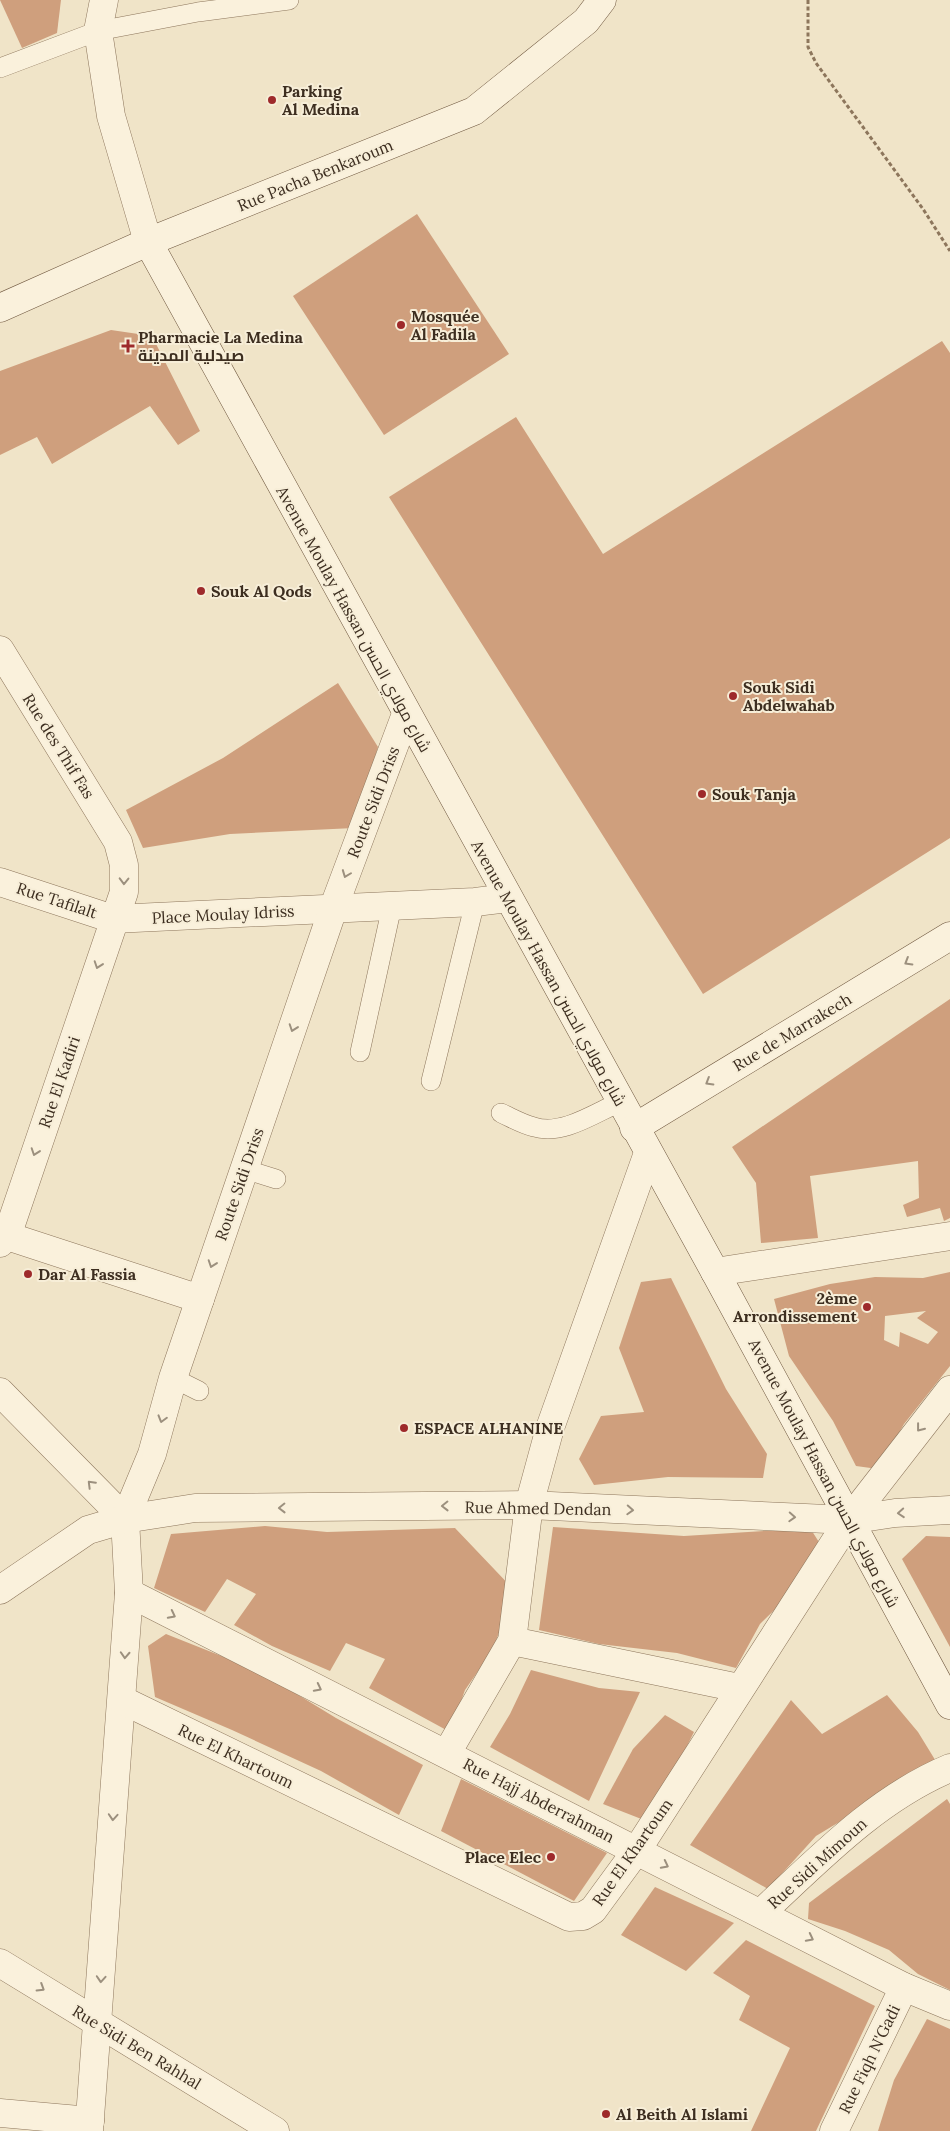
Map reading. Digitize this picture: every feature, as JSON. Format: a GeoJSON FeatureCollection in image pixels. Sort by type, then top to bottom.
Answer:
{"type":"FeatureCollection","features":[{"type":"Feature","properties":{"kind":"street","name":"Avenue Moulay Hassan شارع مولاي الحسن"},"geometry":{"type":"LineString","coordinates":[[104,0],[98,31],[111,116],[148,242],[406,714],[715,1272],[950,1705]]}},
{"type":"Feature","properties":{"kind":"street","name":"Rue Pacha Benkaroum"},"geometry":{"type":"LineString","coordinates":[[0,308],[148,242],[474,111],[586,21],[602,0]]}},
{"type":"Feature","properties":{"kind":"street","name":"Rue des Thif Fas"},"geometry":{"type":"LineString","coordinates":[[0,650],[118,842],[124,865],[124,892],[114,919]]}},
{"type":"Feature","properties":{"kind":"street","name":"Route Sidi Driss"},"geometry":{"type":"LineString","coordinates":[[125,1519],[152,1454],[173,1378],[333,909],[406,714]]}},
{"type":"Feature","properties":{"kind":"street","name":"Rue Tafilalt"},"geometry":{"type":"LineString","coordinates":[[0,882],[114,919]]}},
{"type":"Feature","properties":{"kind":"street","name":"Place Moulay Idriss"},"geometry":{"type":"LineString","coordinates":[[114,919],[474,902],[508,898]]}},
{"type":"Feature","properties":{"kind":"street","name":"Rue El Kadiri"},"geometry":{"type":"LineString","coordinates":[[4,1239],[114,919]]}},
{"type":"Feature","properties":{"kind":"street","name":"Rue de Marrakech"},"geometry":{"type":"LineString","coordinates":[[634,1128],[950,936]]}},
{"type":"Feature","properties":{"kind":"street"},"geometry":{"type":"LineString","coordinates":[[447,1753],[512,1641],[529,1505],[550,1428],[648,1153]]}},
{"type":"Feature","properties":{"kind":"street"},"geometry":{"type":"LineString","coordinates":[[715,1272],[950,1236]]}},
{"type":"Feature","properties":{"kind":"street"},"geometry":{"type":"LineString","coordinates":[[4,1239],[200,1299]]}},
{"type":"Feature","properties":{"kind":"street","name":"Rue El Khartoum"},"geometry":{"type":"LineString","coordinates":[[122,1700],[569,1917],[583,1916],[593,1910],[636,1850],[849,1520],[950,1390]]}},
{"type":"Feature","properties":{"kind":"street"},"geometry":{"type":"LineString","coordinates":[[0,1392],[125,1519],[129,1593],[90,2126],[0,2113]]}},
{"type":"Feature","properties":{"kind":"street","name":"Rue Ahmed Dendan"},"geometry":{"type":"LineString","coordinates":[[125,1519],[195,1508],[529,1505],[849,1520],[895,1513],[950,1510]]}},
{"type":"Feature","properties":{"kind":"street"},"geometry":{"type":"LineString","coordinates":[[0,1590],[88,1530],[125,1519]]}},
{"type":"Feature","properties":{"kind":"street","name":"Rue Hajj Abderrahman"},"geometry":{"type":"LineString","coordinates":[[129,1593],[904,1987],[950,2006]]}},
{"type":"Feature","properties":{"kind":"street"},"geometry":{"type":"LineString","coordinates":[[512,1641],[740,1688]]}},
{"type":"Feature","properties":{"kind":"street","name":"Rue Sidi Mimoun"},"geometry":{"type":"LineString","coordinates":[[761,1913],[842,1836],[886,1804],[936,1773],[950,1768]]}},
{"type":"Feature","properties":{"kind":"street","name":"Rue Sidi Ben Rahhal"},"geometry":{"type":"LineString","coordinates":[[0,1963],[275,2131]]}},
{"type":"Feature","properties":{"kind":"street","name":"Rue Fiqh N'Gadi"},"geometry":{"type":"LineString","coordinates":[[834,2131],[904,1987]]}},
{"type":"Feature","properties":{"kind":"lane"},"geometry":{"type":"LineString","coordinates":[[0,68],[98,31],[198,12],[290,0]]}},
{"type":"Feature","properties":{"kind":"lane"},"geometry":{"type":"LineString","coordinates":[[431,1081],[474,902]]}},
{"type":"Feature","properties":{"kind":"lane"},"geometry":{"type":"LineString","coordinates":[[360,1052],[392,906]]}},
{"type":"Feature","properties":{"kind":"lane"},"geometry":{"type":"LineString","coordinates":[[501,1113],[536,1128],[551,1129],[567,1126],[620,1102]]}},
{"type":"Feature","properties":{"kind":"lane"},"geometry":{"type":"LineString","coordinates":[[244,1168],[276,1179]]}},
{"type":"Feature","properties":{"kind":"lane"},"geometry":{"type":"LineString","coordinates":[[173,1378],[199,1390]]}},
{"type":"Feature","properties":{"kind":"path"},"geometry":{"type":"LineString","coordinates":[[808,0],[808,47],[816,63],[923,209],[950,251]]}},
{"type":"Feature","properties":{"kind":"building"},"geometry":{"type":"Polygon","coordinates":[[[0,0],[61,0],[57,33],[22,48],[0,0]]]}},
{"type":"Feature","properties":{"kind":"building","name":"Mosquée Al Fadila"},"geometry":{"type":"Polygon","coordinates":[[[417,214],[509,354],[384,435],[293,296],[417,214]]]}},
{"type":"Feature","properties":{"kind":"building"},"geometry":{"type":"Polygon","coordinates":[[[111,330],[152,336],[200,431],[178,445],[150,406],[52,464],[37,437],[0,455],[0,371],[111,330]]]}},
{"type":"Feature","properties":{"kind":"building","name":"Souk Sidi Abdelwahab"},"geometry":{"type":"Polygon","coordinates":[[[942,341],[950,353],[950,838],[703,994],[389,497],[516,417],[603,554],[942,341]]]}},
{"type":"Feature","properties":{"kind":"building"},"geometry":{"type":"Polygon","coordinates":[[[338,683],[378,747],[354,828],[230,834],[143,848],[126,810],[223,758],[338,683]]]}},
{"type":"Feature","properties":{"kind":"building"},"geometry":{"type":"Polygon","coordinates":[[[950,999],[950,1218],[944,1221],[940,1208],[907,1217],[903,1205],[919,1198],[918,1161],[810,1176],[818,1238],[761,1243],[756,1183],[732,1147],[950,999]]]}},
{"type":"Feature","properties":{"kind":"building"},"geometry":{"type":"Polygon","coordinates":[[[950,1272],[950,1366],[904,1424],[878,1469],[856,1466],[833,1421],[789,1356],[774,1299],[830,1284],[875,1277],[923,1278],[950,1272]],[[926,1311],[885,1316],[884,1340],[899,1347],[900,1332],[928,1344],[938,1332],[917,1318],[926,1311]]]}},
{"type":"Feature","properties":{"kind":"building"},"geometry":{"type":"Polygon","coordinates":[[[671,1278],[726,1389],[767,1454],[763,1478],[668,1477],[594,1485],[579,1459],[601,1416],[644,1412],[619,1348],[641,1282],[671,1278]]]}},
{"type":"Feature","properties":{"kind":"building"},"geometry":{"type":"Polygon","coordinates":[[[265,1526],[327,1532],[455,1528],[515,1591],[492,1651],[465,1690],[450,1732],[369,1688],[385,1659],[346,1643],[330,1671],[272,1646],[234,1625],[256,1594],[227,1579],[205,1612],[154,1588],[171,1534],[265,1526]]]}},
{"type":"Feature","properties":{"kind":"building"},"geometry":{"type":"Polygon","coordinates":[[[553,1527],[684,1536],[810,1528],[824,1550],[796,1589],[760,1624],[736,1668],[677,1653],[599,1644],[539,1630],[553,1527]]]}},
{"type":"Feature","properties":{"kind":"building"},"geometry":{"type":"Polygon","coordinates":[[[926,1536],[950,1537],[950,1647],[902,1559],[926,1536]]]}},
{"type":"Feature","properties":{"kind":"building"},"geometry":{"type":"Polygon","coordinates":[[[166,1634],[259,1671],[336,1718],[423,1765],[399,1815],[321,1771],[155,1697],[148,1646],[166,1634]]]}},
{"type":"Feature","properties":{"kind":"building"},"geometry":{"type":"Polygon","coordinates":[[[531,1670],[599,1688],[640,1692],[589,1801],[490,1747],[510,1714],[531,1670]]]}},
{"type":"Feature","properties":{"kind":"building"},"geometry":{"type":"Polygon","coordinates":[[[887,1695],[918,1732],[937,1763],[816,1836],[768,1889],[690,1845],[791,1700],[822,1734],[887,1695]]]}},
{"type":"Feature","properties":{"kind":"building"},"geometry":{"type":"Polygon","coordinates":[[[665,1715],[694,1732],[649,1822],[603,1804],[633,1749],[665,1715]]]}},
{"type":"Feature","properties":{"kind":"building"},"geometry":{"type":"Polygon","coordinates":[[[461,1779],[607,1853],[574,1901],[441,1831],[461,1779]]]}},
{"type":"Feature","properties":{"kind":"building"},"geometry":{"type":"Polygon","coordinates":[[[947,1799],[950,1804],[950,1990],[918,1974],[889,1950],[845,1931],[808,1919],[809,1903],[947,1799]]]}},
{"type":"Feature","properties":{"kind":"building"},"geometry":{"type":"Polygon","coordinates":[[[655,1887],[734,1923],[686,1971],[621,1935],[655,1887]]]}},
{"type":"Feature","properties":{"kind":"building"},"geometry":{"type":"Polygon","coordinates":[[[746,1940],[875,2006],[816,2131],[751,2131],[790,2048],[739,2020],[750,1996],[713,1973],[746,1940]]]}},
{"type":"Feature","properties":{"kind":"building"},"geometry":{"type":"Polygon","coordinates":[[[927,2019],[950,2029],[950,2131],[878,2131],[894,2080],[927,2019]]]}},
{"type":"Feature","properties":{"kind":"place","name":"Parking Al Medina"},"geometry":{"type":"Point","coordinates":[272,100]}},
{"type":"Feature","properties":{"kind":"place","name":"Mosquée Al Fadila"},"geometry":{"type":"Point","coordinates":[401,325]}},
{"type":"Feature","properties":{"kind":"place","name":"Pharmacie La Medina صيدلية المدينة"},"geometry":{"type":"Point","coordinates":[128,346]}},
{"type":"Feature","properties":{"kind":"place","name":"Souk Al Qods"},"geometry":{"type":"Point","coordinates":[201,591]}},
{"type":"Feature","properties":{"kind":"place","name":"Souk Sidi Abdelwahab"},"geometry":{"type":"Point","coordinates":[733,696]}},
{"type":"Feature","properties":{"kind":"place","name":"Souk Tanja"},"geometry":{"type":"Point","coordinates":[702,794]}},
{"type":"Feature","properties":{"kind":"place","name":"Dar Al Fassia"},"geometry":{"type":"Point","coordinates":[28,1274]}},
{"type":"Feature","properties":{"kind":"place","name":"2ème Arrondissement"},"geometry":{"type":"Point","coordinates":[867,1307]}},
{"type":"Feature","properties":{"kind":"place","name":"ESPACE ALHANINE"},"geometry":{"type":"Point","coordinates":[404,1428]}},
{"type":"Feature","properties":{"kind":"place","name":"Place Elec"},"geometry":{"type":"Point","coordinates":[551,1857]}},
{"type":"Feature","properties":{"kind":"place","name":"Al Beith Al Islami"},"geometry":{"type":"Point","coordinates":[606,2114]}}]}
